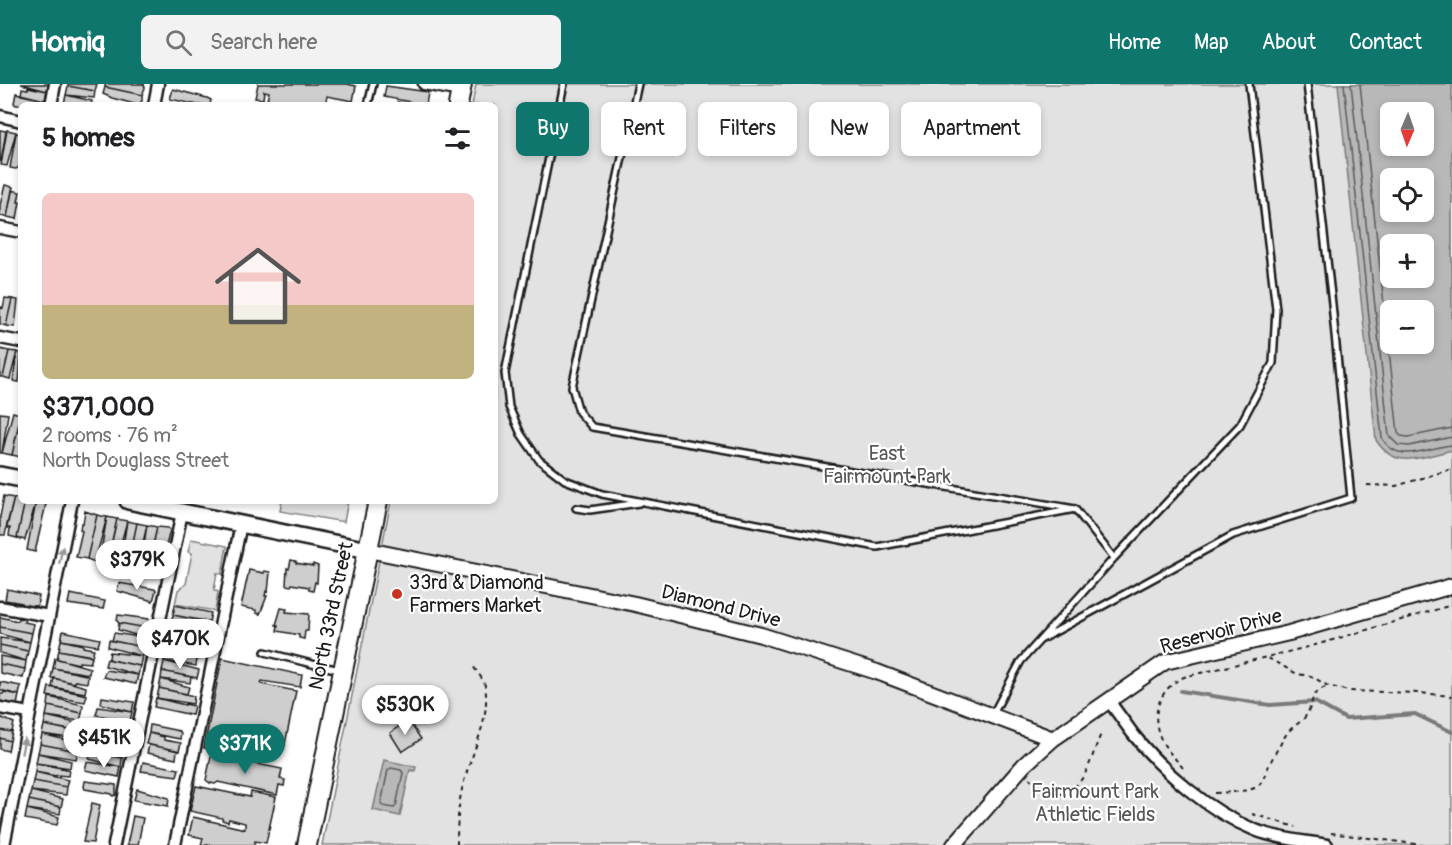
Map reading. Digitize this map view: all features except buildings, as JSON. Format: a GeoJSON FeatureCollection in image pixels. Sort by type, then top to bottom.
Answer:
{"type":"FeatureCollection","features":[{"type":"Feature","properties":{"kind":"main road"},"geometry":{"type":"LineString","coordinates":[[0,475],[18,478]]}},
{"type":"Feature","properties":{"kind":"main road"},"geometry":{"type":"LineString","coordinates":[[143,504],[368,550]]}},
{"type":"Feature","properties":{"kind":"main road","name":"North 33rd Street"},"geometry":{"type":"LineString","coordinates":[[307,845],[377,504]]}},
{"type":"Feature","properties":{"kind":"street"},"geometry":{"type":"LineString","coordinates":[[52,102],[55,84]]}},
{"type":"Feature","properties":{"kind":"street"},"geometry":{"type":"LineString","coordinates":[[155,102],[158,84]]}},
{"type":"Feature","properties":{"kind":"street"},"geometry":{"type":"LineString","coordinates":[[424,84],[460,94]]}},
{"type":"Feature","properties":{"kind":"street"},"geometry":{"type":"LineString","coordinates":[[0,116],[18,120]]}},
{"type":"Feature","properties":{"kind":"street"},"geometry":{"type":"LineString","coordinates":[[0,228],[18,231]]}},
{"type":"Feature","properties":{"kind":"street"},"geometry":{"type":"LineString","coordinates":[[0,338],[18,341]]}},
{"type":"Feature","properties":{"kind":"street"},"geometry":{"type":"LineString","coordinates":[[17,845],[3,843],[71,504]]}},
{"type":"Feature","properties":{"kind":"street"},"geometry":{"type":"LineString","coordinates":[[114,845],[182,512]]}},
{"type":"Feature","properties":{"kind":"street"},"geometry":{"type":"LineString","coordinates":[[175,845],[241,524]]}},
{"type":"Feature","properties":{"kind":"street","name":"Diamond Drive"},"geometry":{"type":"LineString","coordinates":[[368,550],[722,624],[838,659],[1053,740]]}},
{"type":"Feature","properties":{"kind":"street","name":"Reservoir Drive"},"geometry":{"type":"LineString","coordinates":[[954,845],[1024,765],[1053,740],[1165,662],[1289,633],[1452,586]]}},
{"type":"Feature","properties":{"kind":"street"},"geometry":{"type":"LineString","coordinates":[[0,607],[48,616]]}},
{"type":"Feature","properties":{"kind":"street"},"geometry":{"type":"LineString","coordinates":[[1109,701],[1153,758],[1176,779],[1222,813],[1256,830],[1327,845]]}},
{"type":"Feature","properties":{"kind":"street"},"geometry":{"type":"LineString","coordinates":[[0,708],[29,714]]}},
{"type":"Feature","properties":{"kind":"lane"},"geometry":{"type":"LineString","coordinates":[[369,102],[373,84]]}},
{"type":"Feature","properties":{"kind":"lane"},"geometry":{"type":"LineString","coordinates":[[564,84],[505,372],[509,407],[521,434],[539,460],[565,480],[602,494],[877,547],[1075,508]]}},
{"type":"Feature","properties":{"kind":"lane"},"geometry":{"type":"LineString","coordinates":[[638,84],[572,387],[579,412],[592,427],[1075,508],[1114,558]]}},
{"type":"Feature","properties":{"kind":"lane"},"geometry":{"type":"LineString","coordinates":[[992,717],[1021,661],[1114,558],[1240,425],[1273,363],[1276,309],[1249,84]]}},
{"type":"Feature","properties":{"kind":"lane"},"geometry":{"type":"LineString","coordinates":[[1040,640],[1233,535],[1351,498],[1307,84]]}},
{"type":"Feature","properties":{"kind":"lane"},"geometry":{"type":"LineString","coordinates":[[576,508],[590,510],[644,502]]}},
{"type":"Feature","properties":{"kind":"lane"},"geometry":{"type":"LineString","coordinates":[[265,652],[343,670]]}},
{"type":"Feature","properties":{"kind":"path"},"geometry":{"type":"LineString","coordinates":[[1367,485],[1396,486],[1452,469]]}},
{"type":"Feature","properties":{"kind":"path"},"geometry":{"type":"LineString","coordinates":[[1185,770],[1164,744],[1158,728],[1158,704],[1163,692],[1175,681],[1267,658],[1452,605]]}},
{"type":"Feature","properties":{"kind":"path"},"geometry":{"type":"LineString","coordinates":[[1267,658],[1297,674],[1311,676],[1328,686],[1348,691],[1452,696]]}},
{"type":"Feature","properties":{"kind":"path"},"geometry":{"type":"LineString","coordinates":[[457,845],[457,817],[483,723],[485,702],[485,684],[473,666]]}},
{"type":"Feature","properties":{"kind":"path"},"geometry":{"type":"LineString","coordinates":[[1220,797],[1214,793],[1250,791],[1258,788],[1264,781],[1272,757],[1285,736],[1304,718],[1311,700],[1320,689],[1328,686]]}},
{"type":"Feature","properties":{"kind":"path"},"geometry":{"type":"LineString","coordinates":[[1032,782],[1048,796],[1073,790],[1082,781],[1102,732]]}},
{"type":"Feature","properties":{"kind":"path"},"geometry":{"type":"LineString","coordinates":[[1251,813],[1296,827]]}},
{"type":"Feature","properties":{"kind":"path"},"geometry":{"type":"LineString","coordinates":[[1327,832],[1423,845]]}},
{"type":"Feature","properties":{"kind":"green space","name":"East Fairmount Park"},"geometry":{"type":"Polygon","coordinates":[[[476,84],[1452,84],[1452,845],[322,845],[390,504],[498,504],[498,102],[473,102],[476,84]]]}},
{"type":"Feature","properties":{"kind":"green space"},"geometry":{"type":"Polygon","coordinates":[[[281,504],[347,504],[344,522],[280,511],[281,504]]]}},
{"type":"Feature","properties":{"kind":"green space"},"geometry":{"type":"Polygon","coordinates":[[[191,539],[227,546],[222,574],[217,573],[214,590],[218,592],[215,611],[175,604],[178,590],[186,584],[192,553],[188,552],[191,539]]]}},
{"type":"Feature","properties":{"kind":"water"},"geometry":{"type":"Polygon","coordinates":[[[1338,84],[1452,84],[1452,450],[1420,458],[1400,459],[1383,450],[1376,440],[1338,84]]]}},
{"type":"Feature","properties":{"kind":"water"},"geometry":{"type":"Polygon","coordinates":[[[384,760],[416,767],[415,771],[410,770],[400,816],[373,810],[384,760]]]}},
{"type":"Feature","properties":{"kind":"waterway"},"geometry":{"type":"LineString","coordinates":[[1181,691],[1270,705],[1315,702],[1346,719],[1415,714],[1452,732]]}},
{"type":"Feature","properties":{"kind":"place","name":"33rd & Diamond Farmers Market"},"geometry":{"type":"Point","coordinates":[397,594]}},
{"type":"Feature","properties":{"kind":"park label","name":"Fairmount Park Athletic Fields"},"geometry":{"type":"Point","coordinates":[1095,802]}}]}
